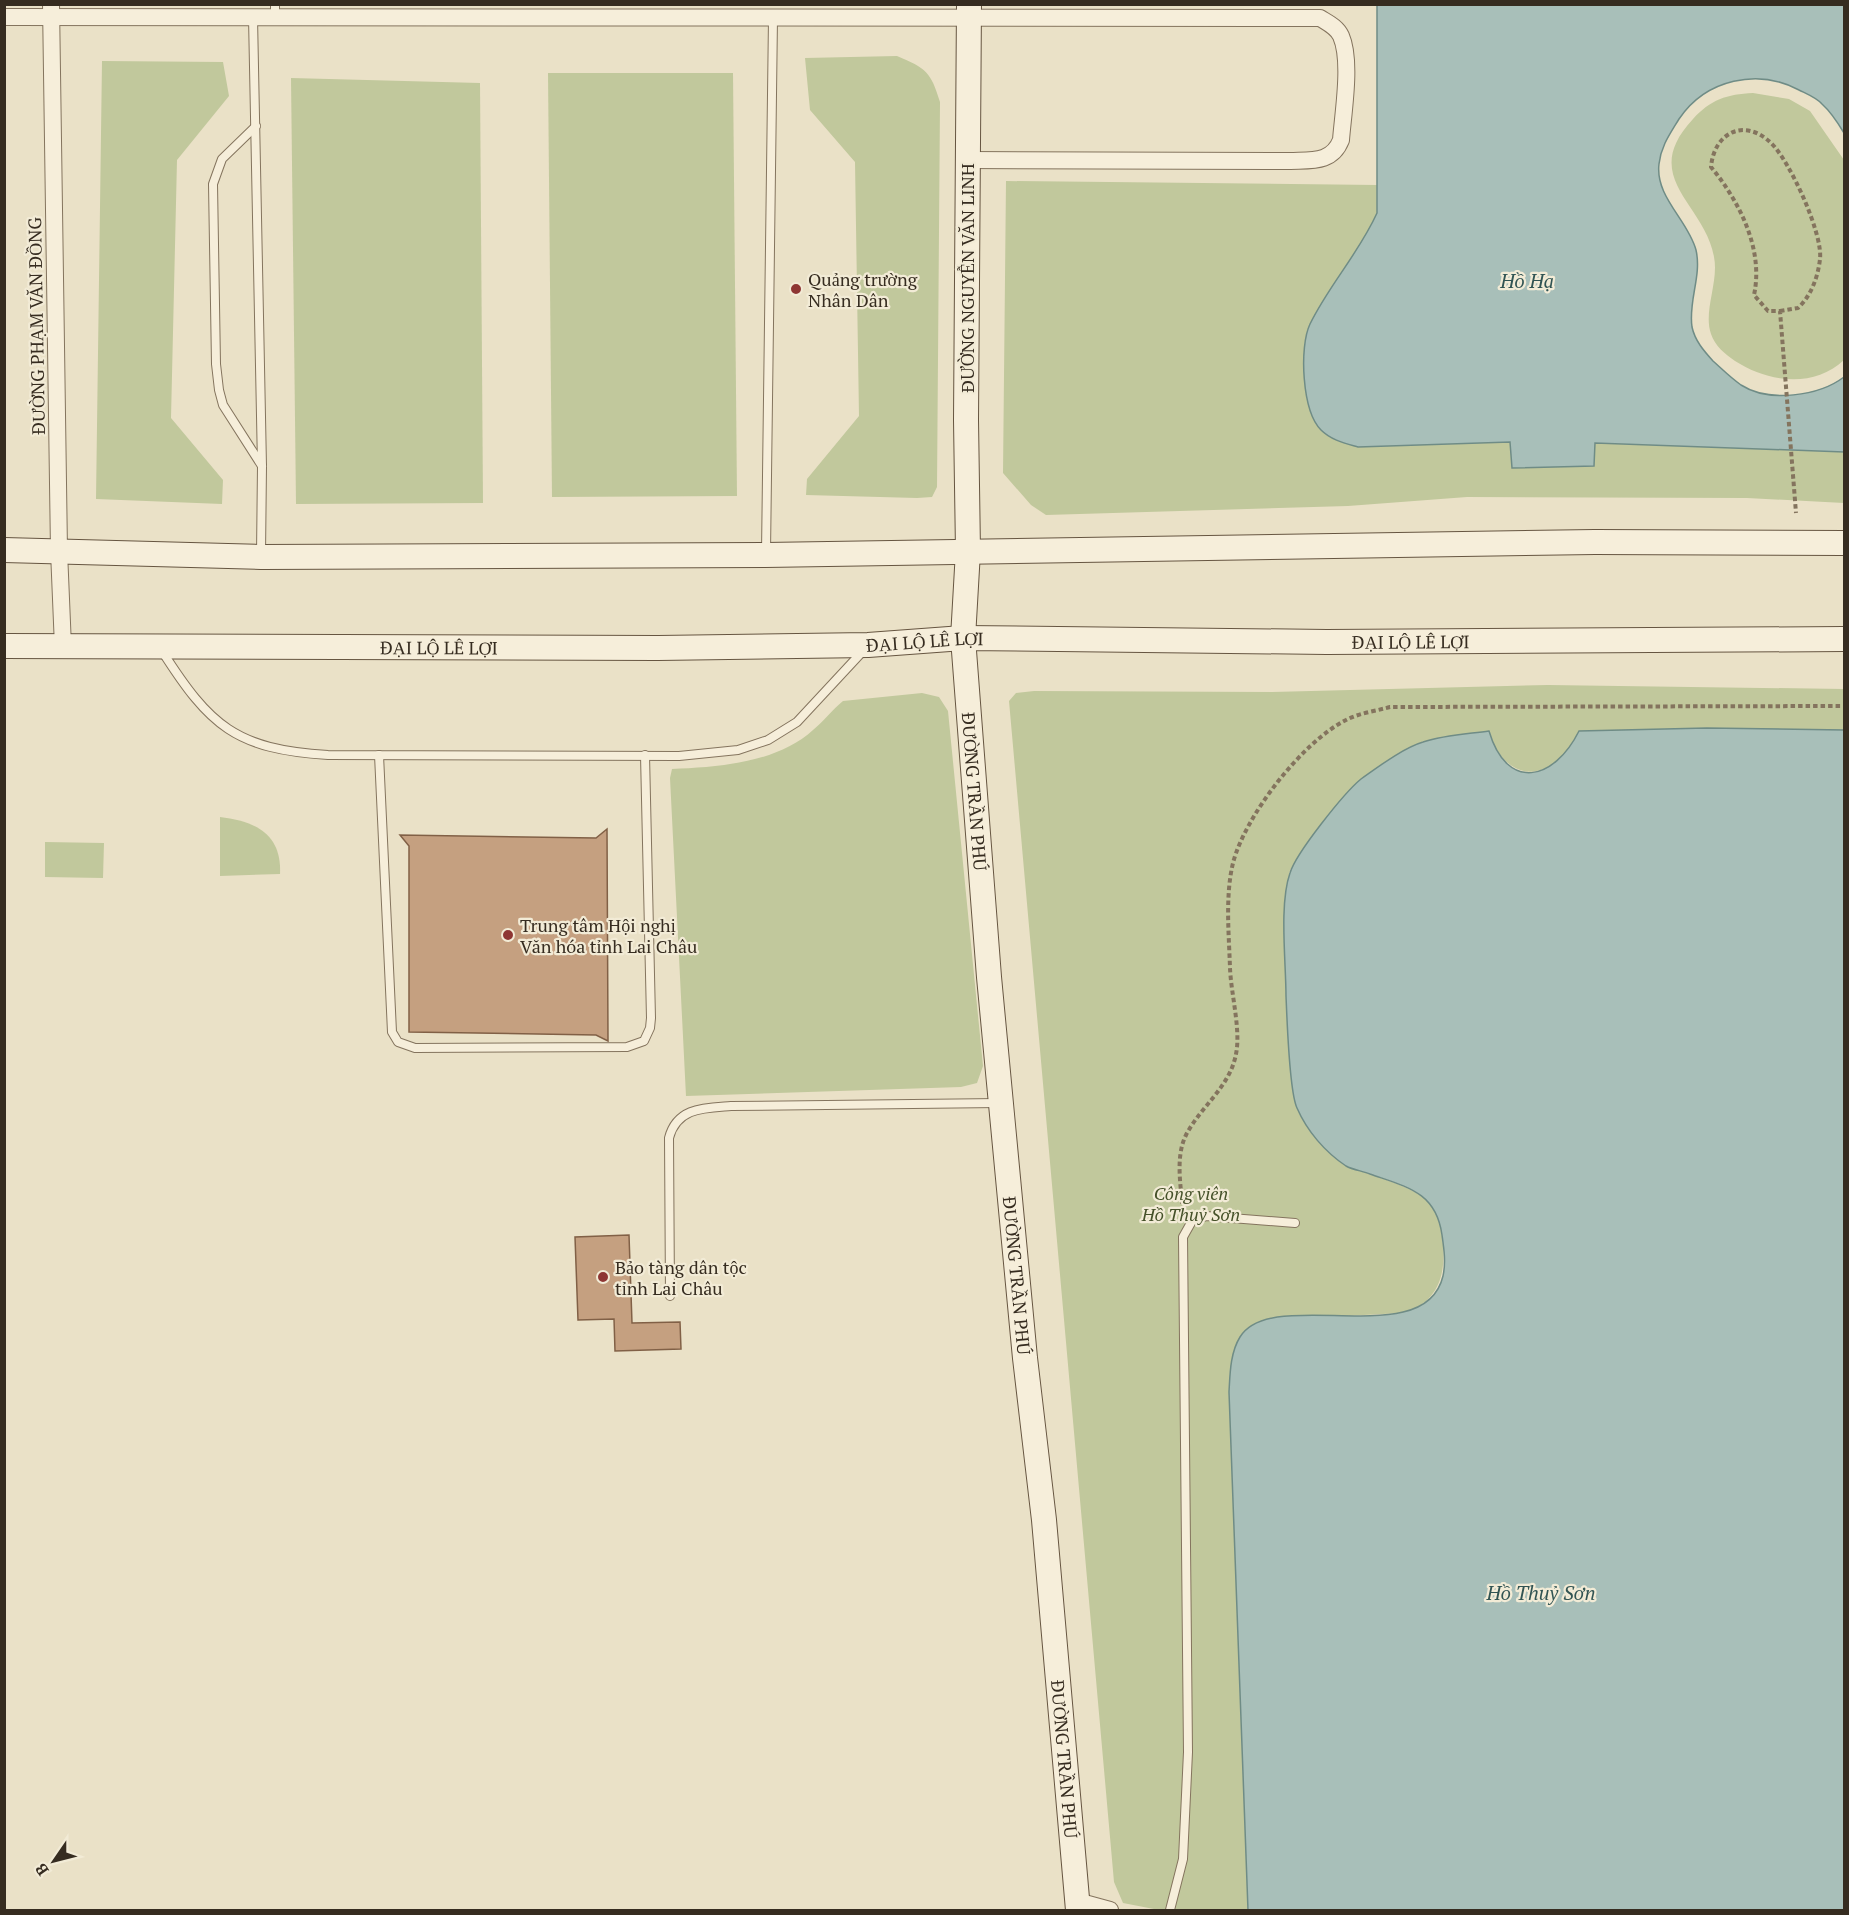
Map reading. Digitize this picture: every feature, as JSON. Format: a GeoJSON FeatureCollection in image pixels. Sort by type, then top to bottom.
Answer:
{"type":"FeatureCollection","features":[{"type":"Feature","properties":{"kind":"main road","name":"ĐƯỜNG NGUYỄN VĂN LINH"},"geometry":{"type":"LineString","coordinates":[[963,639],[968,551],[969,12]]}},
{"type":"Feature","properties":{"kind":"main road"},"geometry":{"type":"LineString","coordinates":[[4,550],[261,557],[765,555],[1595,542],[1845,543]]}},
{"type":"Feature","properties":{"kind":"main road","name":"ĐẠI LỘ LÊ LỢI"},"geometry":{"type":"LineString","coordinates":[[4,646],[658,648],[868,645],[963,639],[1291,642],[1845,639]]}},
{"type":"Feature","properties":{"kind":"main road","name":"ĐƯỜNG TRẦN PHÚ"},"geometry":{"type":"LineString","coordinates":[[963,639],[987,954],[1003,1103],[1012,1235],[1044,1520],[1077,1906]]}},
{"type":"Feature","properties":{"kind":"street"},"geometry":{"type":"LineString","coordinates":[[4,17],[52,11],[253,17],[275,11],[763,14],[969,12],[1290,20],[1320,18],[1333,26],[1340,36],[1345,74],[1341,140],[1337,150],[1328,157],[1290,161],[967,160]]}},
{"type":"Feature","properties":{"kind":"street","name":"ĐƯỜNG PHẠM VĂN ĐỒNG"},"geometry":{"type":"LineString","coordinates":[[52,11],[59,551],[63,647]]}},
{"type":"Feature","properties":{"kind":"street"},"geometry":{"type":"LineString","coordinates":[[1077,1906],[1110,1911]]}},
{"type":"Feature","properties":{"kind":"lane"},"geometry":{"type":"LineString","coordinates":[[763,14],[765,555]]}},
{"type":"Feature","properties":{"kind":"lane"},"geometry":{"type":"LineString","coordinates":[[253,17],[262,466],[261,557]]}},
{"type":"Feature","properties":{"kind":"lane"},"geometry":{"type":"LineString","coordinates":[[256,126],[222,159],[213,184],[215,331],[216,364],[224,405],[262,466]]}},
{"type":"Feature","properties":{"kind":"lane"},"geometry":{"type":"LineString","coordinates":[[160,648],[190,694],[207,714],[229,731],[281,749],[303,753],[379,755],[689,756],[738,750],[782,733],[813,708],[868,645]]}},
{"type":"Feature","properties":{"kind":"lane"},"geometry":{"type":"LineString","coordinates":[[379,755],[390,1017],[392,1032],[398,1041],[415,1048],[627,1047],[644,1041],[651,1028],[645,756]]}},
{"type":"Feature","properties":{"kind":"lane"},"geometry":{"type":"LineString","coordinates":[[670,1296],[669,1138],[672,1127],[679,1117],[690,1111],[731,1106],[1003,1103]]}},
{"type":"Feature","properties":{"kind":"lane"},"geometry":{"type":"LineString","coordinates":[[1170,1911],[1184,1859],[1188,1752],[1183,1237],[1192,1221],[1206,1216],[1295,1222]]}},
{"type":"Feature","properties":{"kind":"path"},"geometry":{"type":"LineString","coordinates":[[1743,130],[1756,132],[1771,142],[1785,159],[1793,172],[1818,240],[1820,259],[1812,291],[1798,308],[1780,311],[1768,311],[1754,295],[1756,265],[1744,222],[1729,189],[1711,167],[1712,152],[1722,138],[1731,132],[1743,130]]}},
{"type":"Feature","properties":{"kind":"path"},"geometry":{"type":"LineString","coordinates":[[1780,311],[1786,363],[1796,513]]}},
{"type":"Feature","properties":{"kind":"path"},"geometry":{"type":"LineString","coordinates":[[1183,1218],[1180,1174],[1186,1135],[1223,1086],[1233,1068],[1237,1050],[1230,970],[1230,893],[1233,863],[1251,824],[1291,764],[1314,740],[1347,719],[1390,707],[1845,706]]}},
{"type":"Feature","properties":{"kind":"green space"},"geometry":{"type":"Polygon","coordinates":[[[897,56],[926,72],[934,84],[940,102],[937,487],[932,497],[917,498],[806,495],[807,479],[859,416],[855,162],[810,110],[805,58],[897,56]]]}},
{"type":"Feature","properties":{"kind":"green space"},"geometry":{"type":"Polygon","coordinates":[[[102,61],[223,62],[229,96],[177,160],[171,418],[223,480],[222,504],[96,499],[102,61]]]}},
{"type":"Feature","properties":{"kind":"green space"},"geometry":{"type":"Polygon","coordinates":[[[548,73],[733,73],[737,496],[552,497],[548,73]]]}},
{"type":"Feature","properties":{"kind":"green space"},"geometry":{"type":"Polygon","coordinates":[[[291,78],[480,83],[483,503],[296,504],[291,78]]]}},
{"type":"Feature","properties":{"kind":"green space"},"geometry":{"type":"Polygon","coordinates":[[[1753,93],[1789,99],[1810,111],[1844,160],[1844,360],[1832,369],[1805,379],[1776,378],[1762,374],[1735,361],[1715,342],[1709,325],[1715,276],[1714,257],[1708,238],[1673,174],[1672,158],[1678,140],[1699,112],[1720,99],[1753,93]]]}},
{"type":"Feature","properties":{"kind":"green space"},"geometry":{"type":"Polygon","coordinates":[[[1006,181],[1377,185],[1377,213],[1363,242],[1339,276],[1309,326],[1358,447],[1510,442],[1512,467],[1594,443],[1844,452],[1844,503],[1747,498],[1467,497],[1348,506],[1046,515],[1031,505],[1003,473],[1006,181]]]}},
{"type":"Feature","properties":{"kind":"green space","name":"Công viên Hồ Thuỷ Sơn"},"geometry":{"type":"Polygon","coordinates":[[[1548,685],[1844,689],[1844,730],[1715,729],[1571,746],[1548,767],[1536,771],[1524,771],[1513,767],[1495,747],[1488,731],[1421,742],[1360,781],[1307,845],[1290,870],[1285,903],[1287,1013],[1372,1174],[1420,1195],[1436,1209],[1443,1249],[1442,1272],[1439,1283],[1426,1301],[1403,1313],[1266,1320],[1241,1335],[1233,1356],[1229,1392],[1248,1910],[1159,1910],[1123,1903],[1114,1882],[1009,701],[1016,693],[1034,691],[1272,692],[1548,685]]]}},
{"type":"Feature","properties":{"kind":"green space"},"geometry":{"type":"Polygon","coordinates":[[[922,693],[939,697],[948,711],[983,1066],[977,1083],[961,1087],[686,1096],[670,778],[672,769],[708,767],[746,761],[782,750],[813,730],[843,701],[922,693]]]}},
{"type":"Feature","properties":{"kind":"green space"},"geometry":{"type":"Polygon","coordinates":[[[220,817],[244,822],[264,832],[276,849],[280,874],[220,876],[220,817]]]}},
{"type":"Feature","properties":{"kind":"green space"},"geometry":{"type":"Polygon","coordinates":[[[45,842],[104,843],[103,878],[45,877],[45,842]]]}},
{"type":"Feature","properties":{"kind":"water","name":"Hồ Hạ"},"geometry":{"type":"Polygon","coordinates":[[[1377,5],[1844,5],[1844,133],[1831,114],[1812,96],[1783,83],[1750,79],[1734,81],[1703,94],[1690,105],[1666,140],[1659,164],[1659,176],[1667,198],[1692,239],[1696,250],[1697,269],[1691,317],[1693,332],[1700,346],[1713,361],[1741,385],[1765,394],[1808,393],[1834,384],[1844,377],[1844,452],[1595,443],[1594,466],[1512,468],[1510,442],[1358,447],[1333,439],[1321,430],[1310,409],[1306,394],[1304,348],[1310,324],[1362,242],[1377,213],[1377,5]]]}},
{"type":"Feature","properties":{"kind":"water","name":"Hồ Thuỷ Sơn"},"geometry":{"type":"Polygon","coordinates":[[[1707,728],[1844,730],[1844,1910],[1248,1910],[1229,1392],[1234,1350],[1240,1337],[1257,1323],[1283,1316],[1379,1315],[1408,1311],[1430,1299],[1443,1276],[1444,1266],[1439,1221],[1426,1200],[1418,1193],[1396,1183],[1346,1166],[1317,1140],[1297,1108],[1289,1054],[1284,950],[1285,901],[1290,873],[1311,838],[1353,786],[1391,758],[1423,742],[1447,736],[1489,731],[1497,751],[1507,764],[1519,771],[1531,773],[1544,769],[1557,761],[1569,748],[1579,731],[1707,728]]]}},
{"type":"Feature","properties":{"kind":"building","name":"Trung tâm Hội nghị Văn hóa tỉnh Lai Châu"},"geometry":{"type":"Polygon","coordinates":[[[607,829],[608,1041],[596,1035],[409,1032],[409,846],[400,835],[596,838],[607,829]]]}},
{"type":"Feature","properties":{"kind":"building","name":"Bảo tàng dân tộc tỉnh Lai Châu"},"geometry":{"type":"Polygon","coordinates":[[[629,1235],[632,1323],[680,1322],[681,1349],[615,1351],[614,1319],[578,1320],[575,1237],[629,1235]]]}},
{"type":"Feature","properties":{"kind":"place","name":"Quảng trường Nhân Dân"},"geometry":{"type":"Point","coordinates":[796,289]}},
{"type":"Feature","properties":{"kind":"place","name":"Trung tâm Hội nghị Văn hóa tỉnh Lai Châu"},"geometry":{"type":"Point","coordinates":[508,935]}},
{"type":"Feature","properties":{"kind":"place","name":"Bảo tàng dân tộc tỉnh Lai Châu"},"geometry":{"type":"Point","coordinates":[603,1277]}}]}
